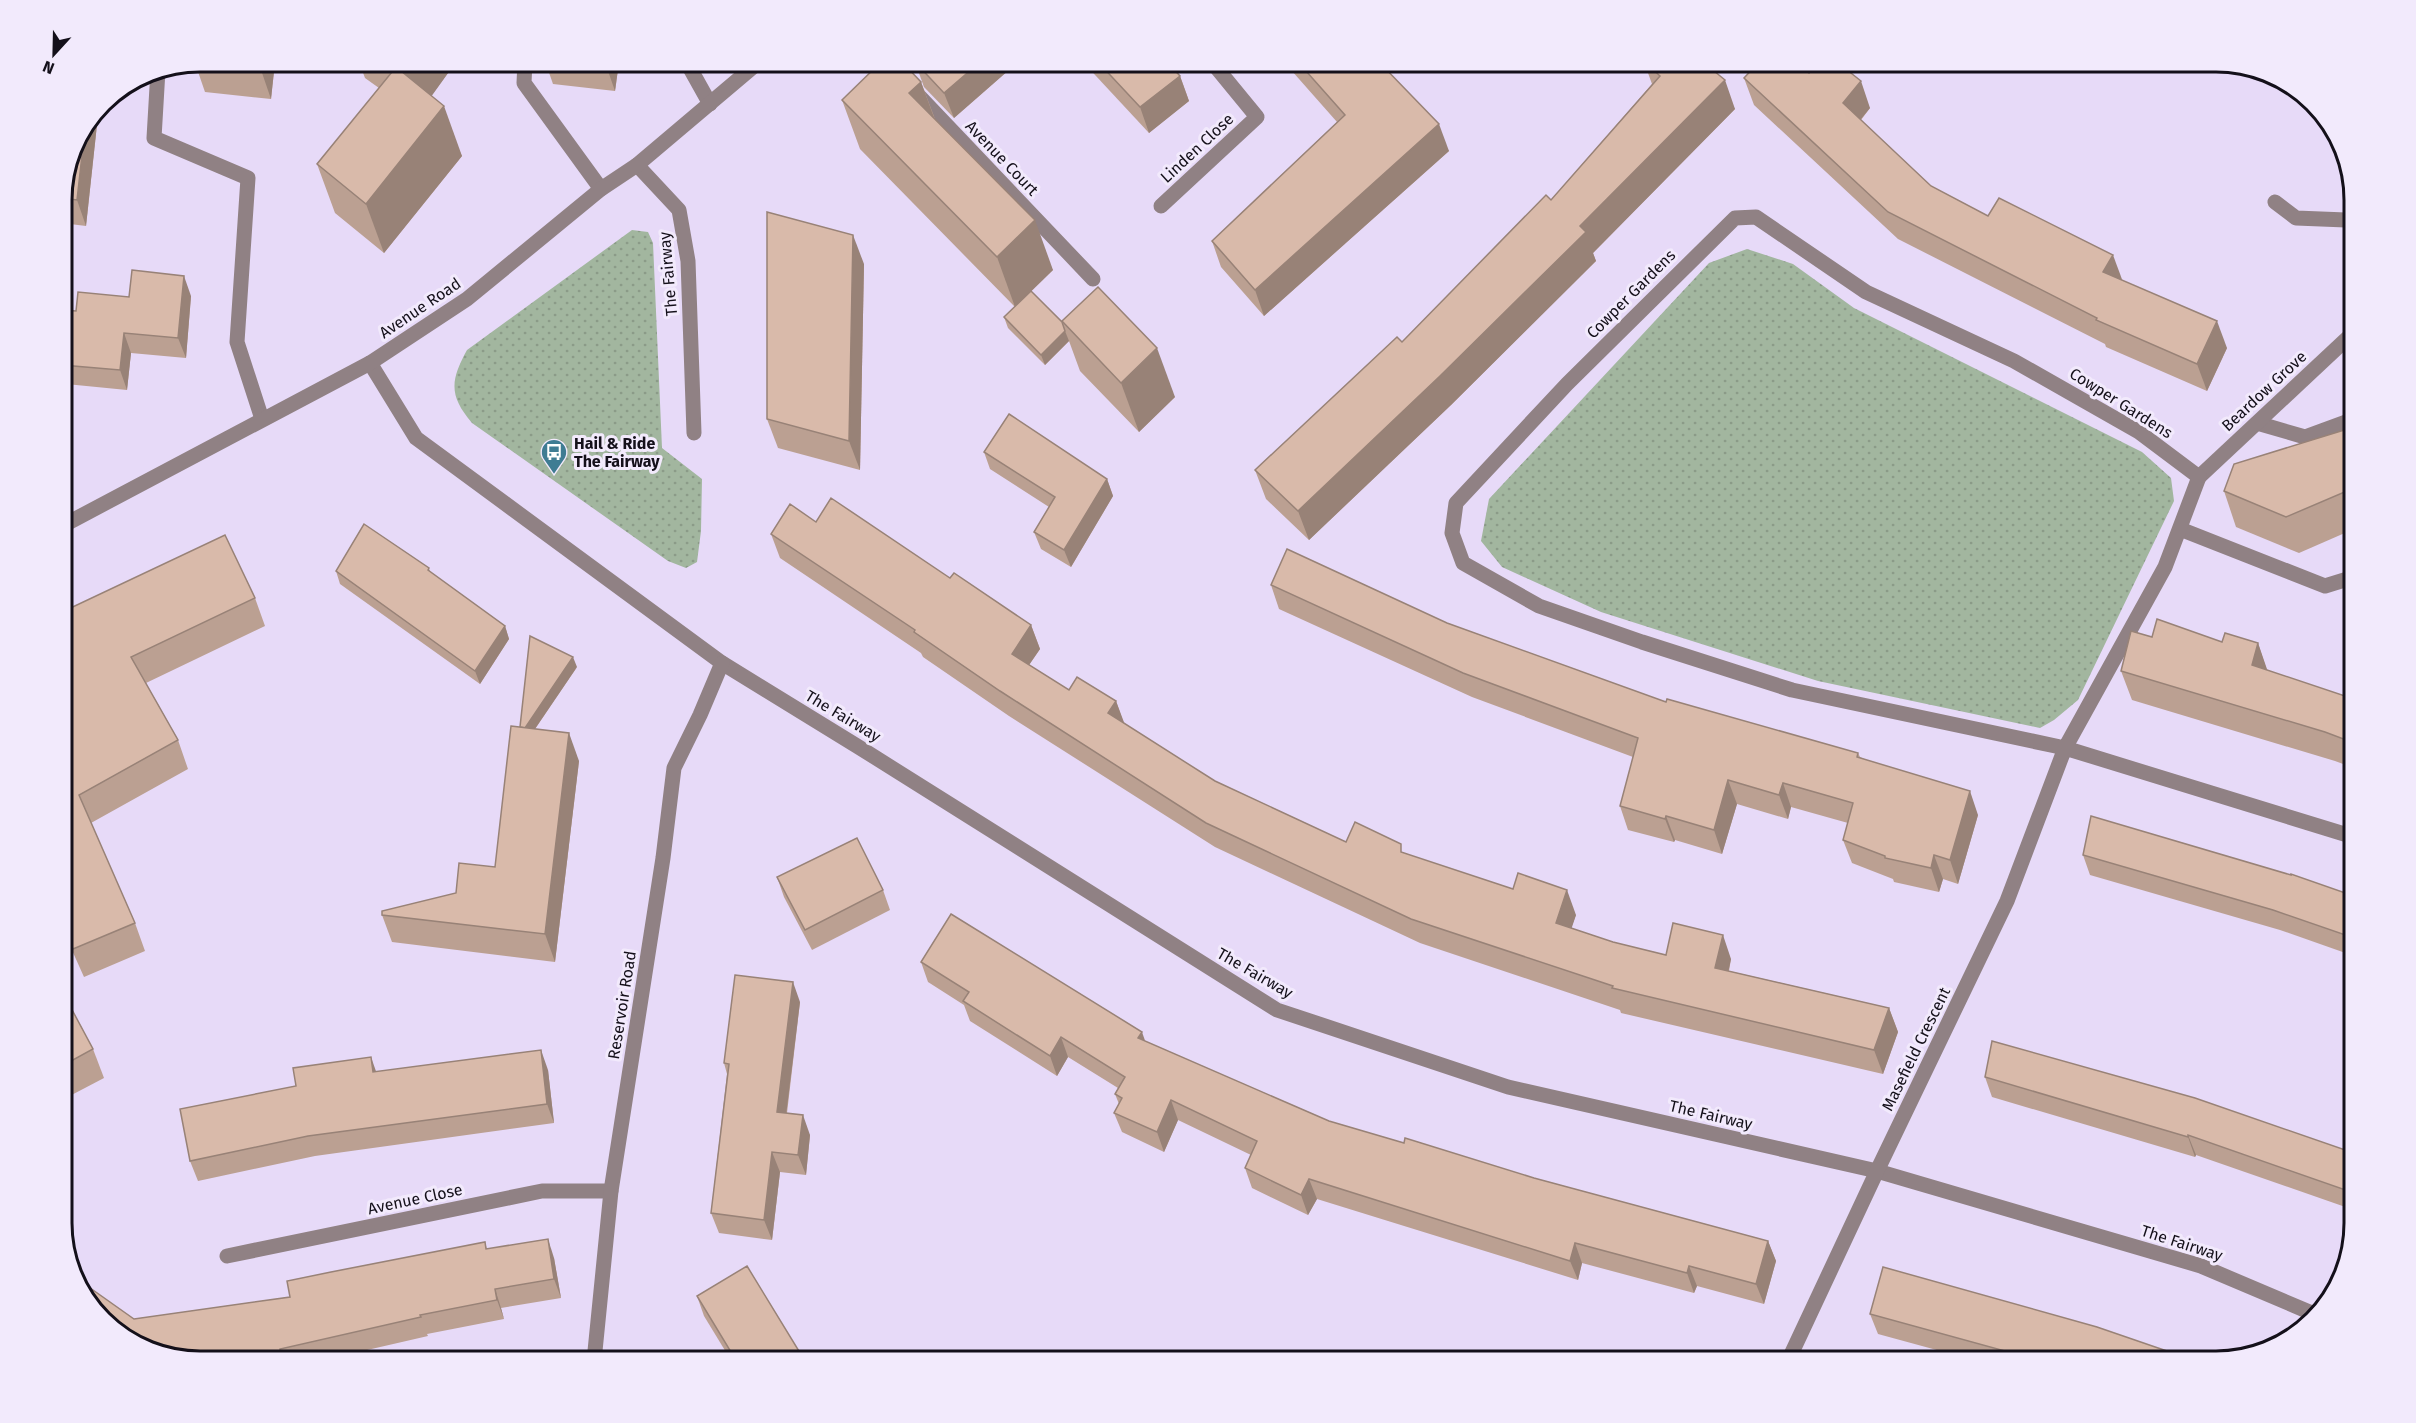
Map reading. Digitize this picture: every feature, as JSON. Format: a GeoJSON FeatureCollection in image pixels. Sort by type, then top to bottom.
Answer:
{"type":"FeatureCollection","features":[{"type":"Feature","properties":{"kind":"street"},"geometry":{"type":"LineString","coordinates":[[525,72],[524,83],[601,189]]}},
{"type":"Feature","properties":{"kind":"street"},"geometry":{"type":"LineString","coordinates":[[692,72],[710,104]]}},
{"type":"Feature","properties":{"kind":"street","name":"Avenue Road"},"geometry":{"type":"LineString","coordinates":[[72,521],[370,363],[467,299],[601,189],[637,165],[748,72]]}},
{"type":"Feature","properties":{"kind":"street","name":"Linden Close"},"geometry":{"type":"LineString","coordinates":[[1161,206],[1257,117],[1219,72]]}},
{"type":"Feature","properties":{"kind":"street"},"geometry":{"type":"LineString","coordinates":[[157,80],[154,138],[248,178],[237,342],[262,419]]}},
{"type":"Feature","properties":{"kind":"street","name":"Avenue Court"},"geometry":{"type":"LineString","coordinates":[[910,87],[1093,279]]}},
{"type":"Feature","properties":{"kind":"street","name":"The Fairway"},"geometry":{"type":"LineString","coordinates":[[637,165],[679,210],[688,261],[693,433]]}},
{"type":"Feature","properties":{"kind":"street"},"geometry":{"type":"LineString","coordinates":[[2275,202],[2296,218],[2344,220]]}},
{"type":"Feature","properties":{"kind":"street","name":"Cowper Gardens"},"geometry":{"type":"LineString","coordinates":[[2199,477],[2139,432],[2014,361],[1866,292],[1756,217],[1735,218],[1567,384],[1456,503],[1452,533],[1463,563],[1539,606],[1641,642],[1792,690],[2065,748],[2344,834]]}},
{"type":"Feature","properties":{"kind":"street","name":"Beardow Grove"},"geometry":{"type":"LineString","coordinates":[[2199,477],[2344,341]]}},
{"type":"Feature","properties":{"kind":"street","name":"The Fairway"},"geometry":{"type":"LineString","coordinates":[[370,363],[416,438],[722,663],[1277,1010],[1508,1087],[1876,1171],[2201,1266],[2309,1312]]}},
{"type":"Feature","properties":{"kind":"street"},"geometry":{"type":"LineString","coordinates":[[2257,423],[2305,437],[2344,423]]}},
{"type":"Feature","properties":{"kind":"street"},"geometry":{"type":"LineString","coordinates":[[2065,748],[2164,567],[2199,477]]}},
{"type":"Feature","properties":{"kind":"street"},"geometry":{"type":"LineString","coordinates":[[2180,530],[2325,586],[2344,580]]}},
{"type":"Feature","properties":{"kind":"street","name":"Reservoir Road"},"geometry":{"type":"LineString","coordinates":[[595,1351],[611,1191],[663,858],[674,768],[722,663]]}},
{"type":"Feature","properties":{"kind":"street","name":"Masefield Crescent"},"geometry":{"type":"LineString","coordinates":[[1793,1351],[1876,1171],[2007,901],[2065,748]]}},
{"type":"Feature","properties":{"kind":"street","name":"Avenue Close"},"geometry":{"type":"LineString","coordinates":[[227,1256],[543,1191],[611,1191]]}},
{"type":"Feature","properties":{"kind":"green space"},"geometry":{"type":"Polygon","coordinates":[[[632,230],[648,232],[653,243],[662,448],[702,479],[701,531],[697,562],[686,568],[668,561],[472,423],[459,405],[456,396],[457,371],[467,350],[632,230]]]}},
{"type":"Feature","properties":{"kind":"green space"},"geometry":{"type":"Polygon","coordinates":[[[1747,249],[1793,264],[1854,308],[2142,452],[2171,478],[2174,501],[2078,700],[2054,720],[2040,728],[1818,681],[1601,612],[1502,567],[1481,541],[1489,499],[1709,263],[1747,249]]]}},
{"type":"Feature","properties":{"kind":"building"},"geometry":{"type":"Polygon","coordinates":[[[392,72],[402,72],[444,106],[366,204],[317,164],[392,72]]]}},
{"type":"Feature","properties":{"kind":"building"},"geometry":{"type":"Polygon","coordinates":[[[871,72],[912,72],[921,82],[909,93],[1035,220],[997,257],[842,100],[871,72]]]}},
{"type":"Feature","properties":{"kind":"building"},"geometry":{"type":"Polygon","coordinates":[[[924,72],[968,72],[944,93],[924,72]]]}},
{"type":"Feature","properties":{"kind":"building"},"geometry":{"type":"Polygon","coordinates":[[[1107,72],[1176,72],[1180,76],[1140,107],[1107,72]]]}},
{"type":"Feature","properties":{"kind":"building"},"geometry":{"type":"Polygon","coordinates":[[[1307,72],[1389,72],[1439,124],[1255,290],[1212,241],[1345,115],[1307,72]]]}},
{"type":"Feature","properties":{"kind":"building"},"geometry":{"type":"Polygon","coordinates":[[[1656,72],[1715,72],[1725,80],[1580,226],[1586,232],[1440,376],[1298,511],[1255,470],[1397,337],[1402,342],[1546,195],[1551,200],[1660,76],[1656,72]]]}},
{"type":"Feature","properties":{"kind":"building"},"geometry":{"type":"Polygon","coordinates":[[[1750,72],[1850,72],[1861,81],[1843,103],[1931,186],[1988,216],[1999,198],[2113,255],[2103,272],[2217,321],[2197,364],[2096,320],[2097,318],[1888,212],[1744,78],[1750,72]]]}},
{"type":"Feature","properties":{"kind":"building"},"geometry":{"type":"Polygon","coordinates":[[[83,150],[77,200],[72,199],[73,183],[83,150]]]}},
{"type":"Feature","properties":{"kind":"building"},"geometry":{"type":"Polygon","coordinates":[[[767,212],[853,235],[849,441],[767,419],[767,212]]]}},
{"type":"Feature","properties":{"kind":"building"},"geometry":{"type":"Polygon","coordinates":[[[132,270],[184,276],[178,338],[124,333],[120,370],[72,366],[72,311],[76,311],[78,292],[129,297],[132,270]]]}},
{"type":"Feature","properties":{"kind":"building"},"geometry":{"type":"Polygon","coordinates":[[[1098,287],[1157,348],[1121,383],[1062,321],[1098,287]]]}},
{"type":"Feature","properties":{"kind":"building"},"geometry":{"type":"Polygon","coordinates":[[[1031,291],[1062,322],[1065,331],[1041,355],[1004,317],[1031,291]]]}},
{"type":"Feature","properties":{"kind":"building"},"geometry":{"type":"Polygon","coordinates":[[[1009,414],[1107,479],[1064,550],[1034,532],[1055,497],[984,452],[1009,414]]]}},
{"type":"Feature","properties":{"kind":"building"},"geometry":{"type":"Polygon","coordinates":[[[2344,430],[2344,492],[2286,517],[2224,491],[2234,464],[2344,430]]]}},
{"type":"Feature","properties":{"kind":"building"},"geometry":{"type":"Polygon","coordinates":[[[831,498],[950,578],[954,573],[1031,625],[1012,654],[1069,690],[1077,677],[1116,701],[1108,713],[1215,781],[1346,842],[1355,822],[1401,844],[1401,852],[1513,889],[1518,873],[1567,890],[1556,923],[1613,942],[1666,955],[1673,923],[1723,935],[1715,968],[1889,1008],[1874,1050],[1612,988],[1613,986],[1411,919],[1206,823],[1000,691],[914,632],[915,630],[771,534],[790,504],[816,522],[831,498]]]}},
{"type":"Feature","properties":{"kind":"building"},"geometry":{"type":"Polygon","coordinates":[[[364,524],[429,568],[428,570],[505,626],[475,671],[336,571],[364,524]]]}},
{"type":"Feature","properties":{"kind":"building"},"geometry":{"type":"Polygon","coordinates":[[[225,535],[255,598],[131,657],[178,740],[79,795],[135,923],[73,949],[72,947],[72,607],[225,535]]]}},
{"type":"Feature","properties":{"kind":"building"},"geometry":{"type":"Polygon","coordinates":[[[1287,549],[1447,623],[1666,702],[1667,699],[1858,753],[1857,757],[1970,791],[1950,860],[1934,855],[1931,868],[1885,858],[1885,856],[1843,840],[1853,803],[1783,783],[1779,795],[1728,780],[1714,830],[1620,806],[1638,738],[1463,673],[1271,585],[1287,549]]]}},
{"type":"Feature","properties":{"kind":"building"},"geometry":{"type":"Polygon","coordinates":[[[2157,619],[2222,642],[2225,633],[2258,643],[2252,665],[2344,696],[2344,739],[2121,671],[2131,631],[2152,637],[2157,619]]]}},
{"type":"Feature","properties":{"kind":"building"},"geometry":{"type":"Polygon","coordinates":[[[530,636],[573,657],[525,728],[520,727],[530,636]]]}},
{"type":"Feature","properties":{"kind":"building"},"geometry":{"type":"Polygon","coordinates":[[[511,726],[569,733],[545,934],[382,915],[382,911],[456,893],[459,863],[495,867],[511,726]]]}},
{"type":"Feature","properties":{"kind":"building"},"geometry":{"type":"Polygon","coordinates":[[[2091,816],[2291,874],[2344,893],[2344,935],[2273,910],[2083,855],[2091,816]]]}},
{"type":"Feature","properties":{"kind":"building"},"geometry":{"type":"Polygon","coordinates":[[[857,838],[883,890],[805,930],[777,877],[857,838]]]}},
{"type":"Feature","properties":{"kind":"building"},"geometry":{"type":"Polygon","coordinates":[[[951,914],[1142,1032],[1138,1038],[1329,1121],[1404,1143],[1405,1138],[1534,1178],[1768,1241],[1756,1284],[1689,1266],[1687,1273],[1575,1243],[1570,1261],[1309,1179],[1301,1195],[1245,1168],[1257,1141],[1171,1100],[1157,1132],[1114,1113],[1122,1098],[1115,1094],[1125,1077],[1061,1037],[1050,1056],[963,1001],[969,992],[921,962],[951,914]]]}},
{"type":"Feature","properties":{"kind":"building"},"geometry":{"type":"Polygon","coordinates":[[[735,975],[793,982],[777,1112],[803,1115],[798,1155],[772,1152],[764,1220],[711,1213],[729,1064],[724,1063],[735,975]]]}},
{"type":"Feature","properties":{"kind":"building"},"geometry":{"type":"Polygon","coordinates":[[[72,1010],[93,1049],[72,1061],[72,1010]]]}},
{"type":"Feature","properties":{"kind":"building"},"geometry":{"type":"Polygon","coordinates":[[[1992,1041],[2195,1098],[2344,1150],[2344,1190],[2188,1135],[2188,1137],[1985,1077],[1992,1041]]]}},
{"type":"Feature","properties":{"kind":"building"},"geometry":{"type":"Polygon","coordinates":[[[541,1050],[547,1104],[308,1136],[190,1161],[180,1109],[296,1086],[293,1068],[371,1057],[373,1072],[541,1050]]]}},
{"type":"Feature","properties":{"kind":"building"},"geometry":{"type":"Polygon","coordinates":[[[548,1239],[554,1279],[495,1289],[497,1300],[420,1315],[421,1317],[280,1349],[280,1351],[200,1351],[167,1347],[136,1334],[122,1325],[109,1314],[89,1287],[134,1319],[290,1297],[287,1281],[485,1242],[486,1249],[548,1239]]]}},
{"type":"Feature","properties":{"kind":"building"},"geometry":{"type":"Polygon","coordinates":[[[747,1266],[799,1351],[730,1351],[697,1296],[747,1266]]]}},
{"type":"Feature","properties":{"kind":"building"},"geometry":{"type":"Polygon","coordinates":[[[1883,1267],[2097,1327],[2167,1351],[2005,1351],[1870,1314],[1883,1267]]]}},
{"type":"Feature","properties":{"kind":"place","name":"Hail & Ride The Fairway"},"geometry":{"type":"Point","coordinates":[554,475]}}]}
